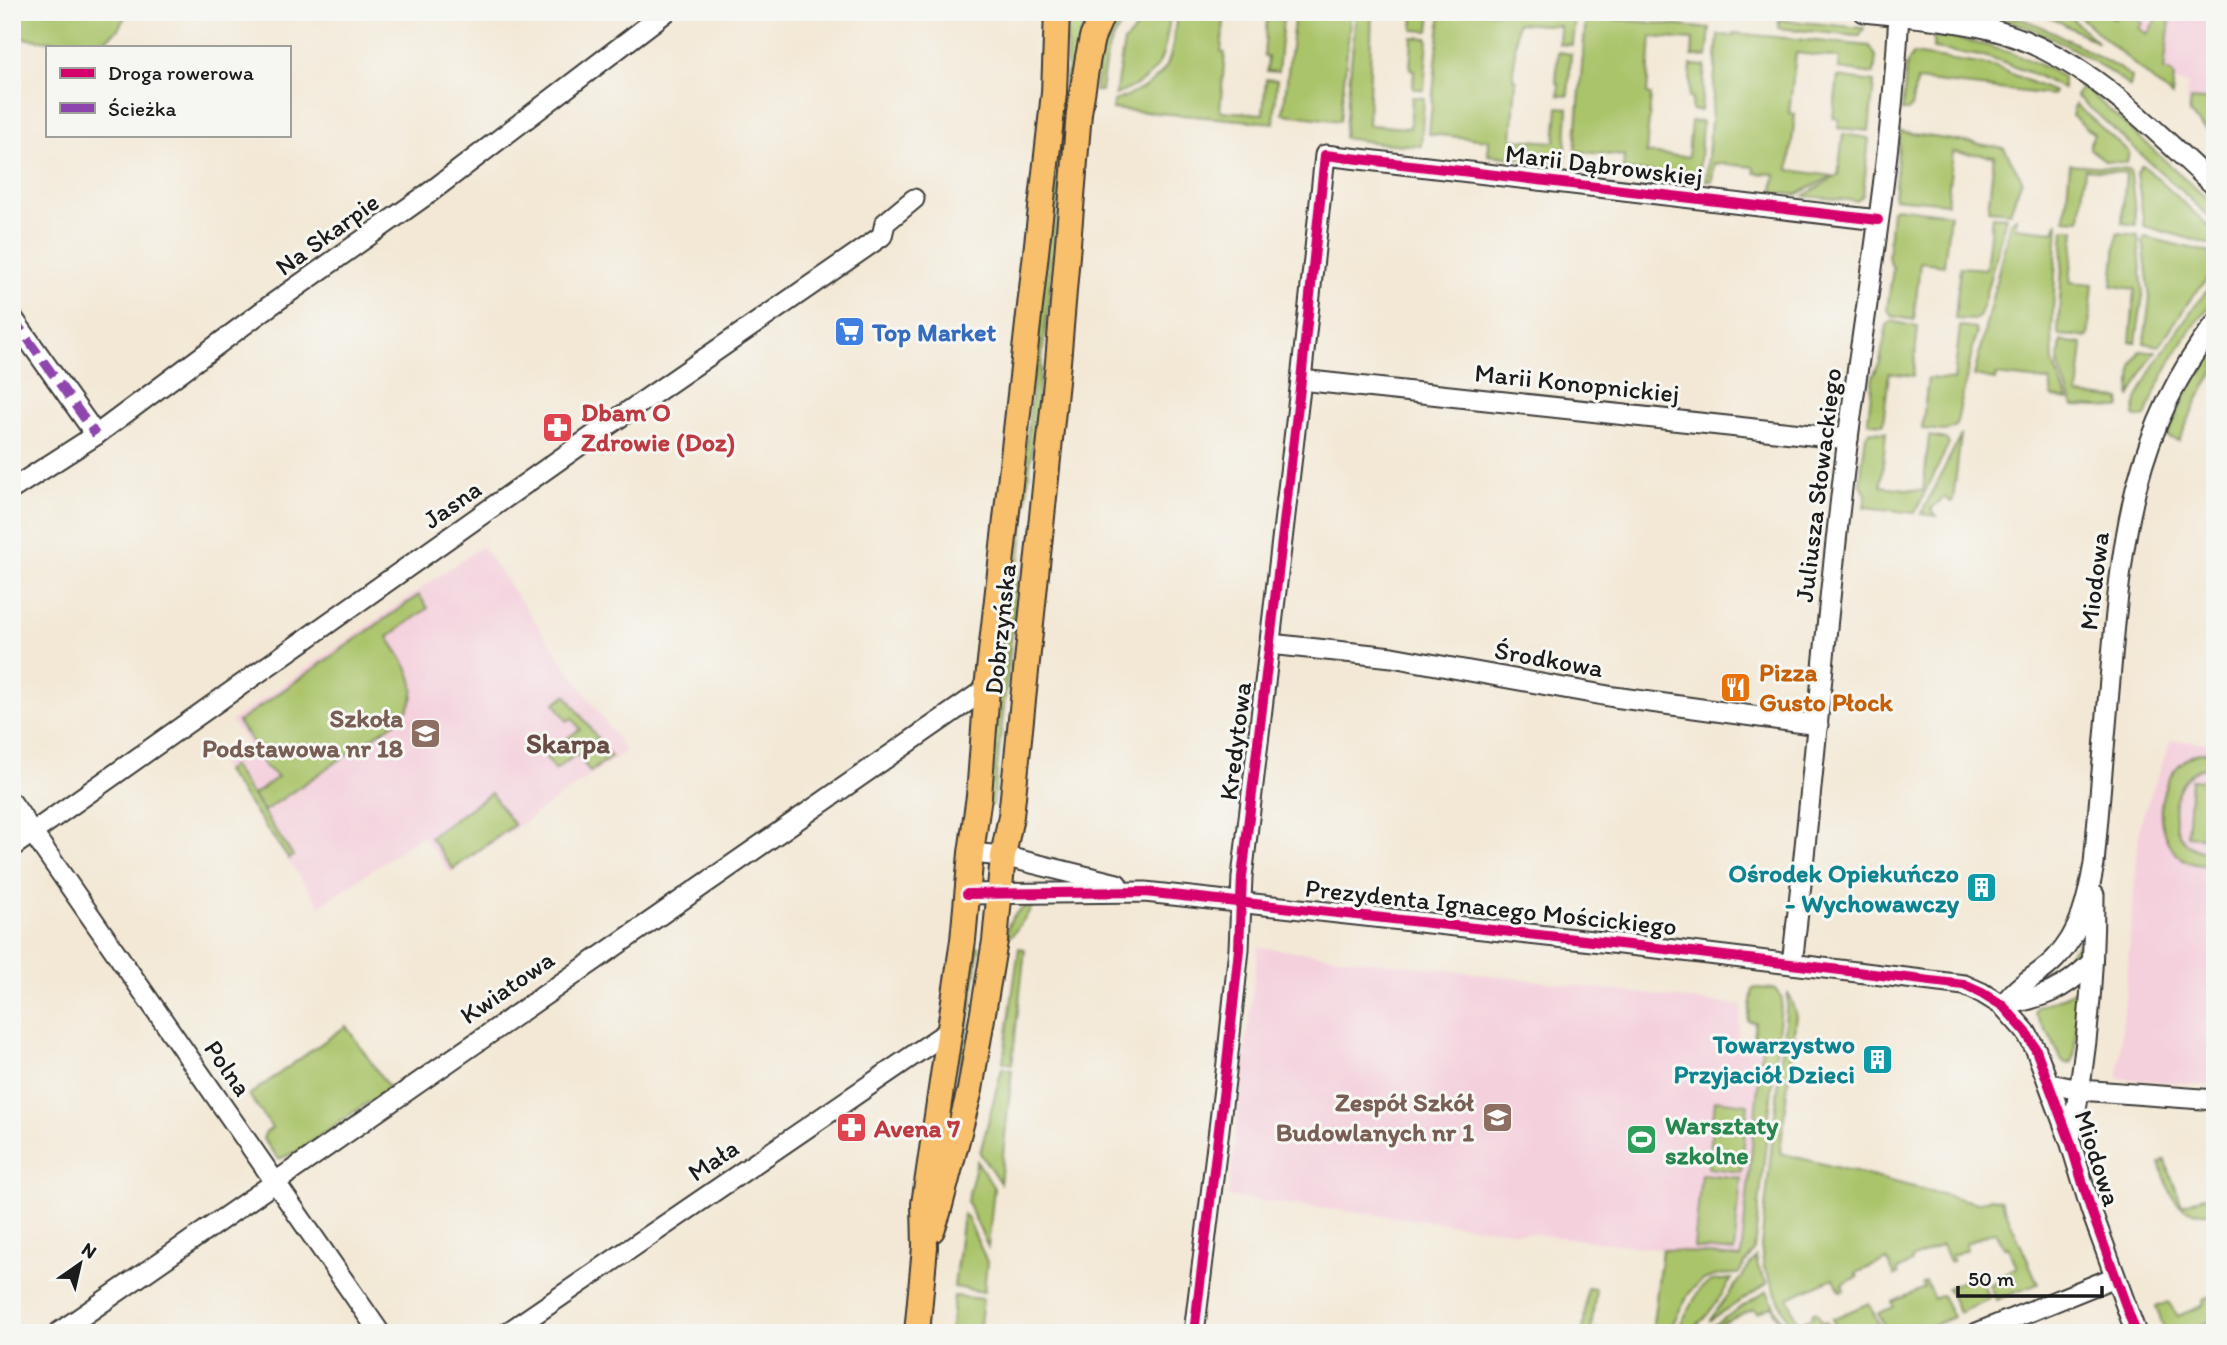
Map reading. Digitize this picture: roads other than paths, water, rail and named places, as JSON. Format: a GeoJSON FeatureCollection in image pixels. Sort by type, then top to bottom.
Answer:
{"type":"FeatureCollection","features":[{"type":"Feature","properties":{"kind":"main road","name":"Dobrzyńska"},"geometry":{"type":"LineString","coordinates":[[917,1333],[925,1247],[924,1204],[963,940],[979,796],[987,688],[1054,93],[1057,12]]}},
{"type":"Feature","properties":{"kind":"main road","name":"Dobrzyńska"},"geometry":{"type":"LineString","coordinates":[[925,1247],[938,1213],[970,1090],[995,941],[1057,376],[1079,113],[1087,57],[1103,12]]}},
{"type":"Feature","properties":{"kind":"street","name":"Na Skarpie"},"geometry":{"type":"LineString","coordinates":[[12,489],[96,435],[264,310],[429,193],[666,12]]}},
{"type":"Feature","properties":{"kind":"street"},"geometry":{"type":"LineString","coordinates":[[1864,12],[1899,14],[1992,30],[2054,54],[2106,86],[2215,186]]}},
{"type":"Feature","properties":{"kind":"street","name":"Juliusza Słowackiego"},"geometry":{"type":"LineString","coordinates":[[1792,964],[1848,439],[1878,220],[1898,48],[1899,14]]}},
{"type":"Feature","properties":{"kind":"street","name":"Marii Dąbrowskiej"},"geometry":{"type":"LineString","coordinates":[[1325,155],[1878,220]]}},
{"type":"Feature","properties":{"kind":"street","name":"Kredytowa"},"geometry":{"type":"LineString","coordinates":[[1194,1333],[1227,1059],[1239,949],[1240,902],[1325,155]]}},
{"type":"Feature","properties":{"kind":"street","name":"Jasna"},"geometry":{"type":"LineString","coordinates":[[12,847],[597,433],[882,236],[885,223],[914,198]]}},
{"type":"Feature","properties":{"kind":"street"},"geometry":{"type":"LineString","coordinates":[[12,317],[96,435]]}},
{"type":"Feature","properties":{"kind":"street","name":"Miodowa"},"geometry":{"type":"LineString","coordinates":[[2094,864],[2119,584],[2132,500],[2147,447],[2165,404],[2185,366],[2215,324]]}},
{"type":"Feature","properties":{"kind":"street","name":"Marii Konopnickiej"},"geometry":{"type":"LineString","coordinates":[[1301,380],[1848,439]]}},
{"type":"Feature","properties":{"kind":"street","name":"Środkowa"},"geometry":{"type":"LineString","coordinates":[[1270,644],[1392,657],[1601,695],[1818,725]]}},
{"type":"Feature","properties":{"kind":"street","name":"Kwiatowa"},"geometry":{"type":"LineString","coordinates":[[58,1333],[987,688]]}},
{"type":"Feature","properties":{"kind":"street"},"geometry":{"type":"LineString","coordinates":[[12,803],[32,833]]}},
{"type":"Feature","properties":{"kind":"street","name":"Polna"},"geometry":{"type":"LineString","coordinates":[[32,833],[380,1333]]}},
{"type":"Feature","properties":{"kind":"street","name":"Prezydenta Ignacego Mościckiego"},"geometry":{"type":"LineString","coordinates":[[971,853],[1003,856],[1145,891],[1952,982],[1973,989],[2003,1006]]}},
{"type":"Feature","properties":{"kind":"street"},"geometry":{"type":"LineString","coordinates":[[2070,1141],[2080,1090],[2092,962],[2094,864]]}},
{"type":"Feature","properties":{"kind":"street"},"geometry":{"type":"LineString","coordinates":[[2003,1006],[2012,991],[2056,959],[2073,935],[2086,906],[2094,864]]}},
{"type":"Feature","properties":{"kind":"street","name":"Prezydenta Ignacego Mościckiego"},"geometry":{"type":"LineString","coordinates":[[967,894],[1145,891]]}},
{"type":"Feature","properties":{"kind":"street"},"geometry":{"type":"LineString","coordinates":[[2003,1006],[2054,992],[2076,979],[2092,962]]}},
{"type":"Feature","properties":{"kind":"street","name":"Miodowa"},"geometry":{"type":"LineString","coordinates":[[2003,1006],[2032,1041],[2050,1084],[2136,1333]]}},
{"type":"Feature","properties":{"kind":"street","name":"Mała"},"geometry":{"type":"LineString","coordinates":[[507,1333],[950,1030]]}},
{"type":"Feature","properties":{"kind":"street"},"geometry":{"type":"LineString","coordinates":[[2050,1084],[2080,1090],[2215,1100]]}},
{"type":"Feature","properties":{"kind":"street"},"geometry":{"type":"LineString","coordinates":[[1976,1333],[2115,1277]]}},
{"type":"Feature","properties":{"kind":"place","name":"Top Market"},"geometry":{"type":"Point","coordinates":[849,332]}},
{"type":"Feature","properties":{"kind":"place","name":"Dbam O Zdrowie (Doz)"},"geometry":{"type":"Point","coordinates":[558,427]}},
{"type":"Feature","properties":{"kind":"place","name":"Pizza Gusto Płock"},"geometry":{"type":"Point","coordinates":[1736,687]}},
{"type":"Feature","properties":{"kind":"place","name":"Szkoła Podstawowa nr 18"},"geometry":{"type":"Point","coordinates":[426,733]}},
{"type":"Feature","properties":{"kind":"place","name":"Ośrodek Opiekuńczo - Wychowawczy"},"geometry":{"type":"Point","coordinates":[1982,888]}},
{"type":"Feature","properties":{"kind":"place","name":"Towarzystwo Przyjaciół Dzieci"},"geometry":{"type":"Point","coordinates":[1878,1059]}},
{"type":"Feature","properties":{"kind":"place","name":"Zespół Szkół Budowlanych nr 1"},"geometry":{"type":"Point","coordinates":[1497,1117]}},
{"type":"Feature","properties":{"kind":"place","name":"Avena 7"},"geometry":{"type":"Point","coordinates":[851,1128]}},
{"type":"Feature","properties":{"kind":"place","name":"Warsztaty szkolne"},"geometry":{"type":"Point","coordinates":[1642,1140]}},
{"type":"Feature","properties":{"kind":"district","name":"Skarpa"},"geometry":{"type":"Point","coordinates":[568,743]}}]}
